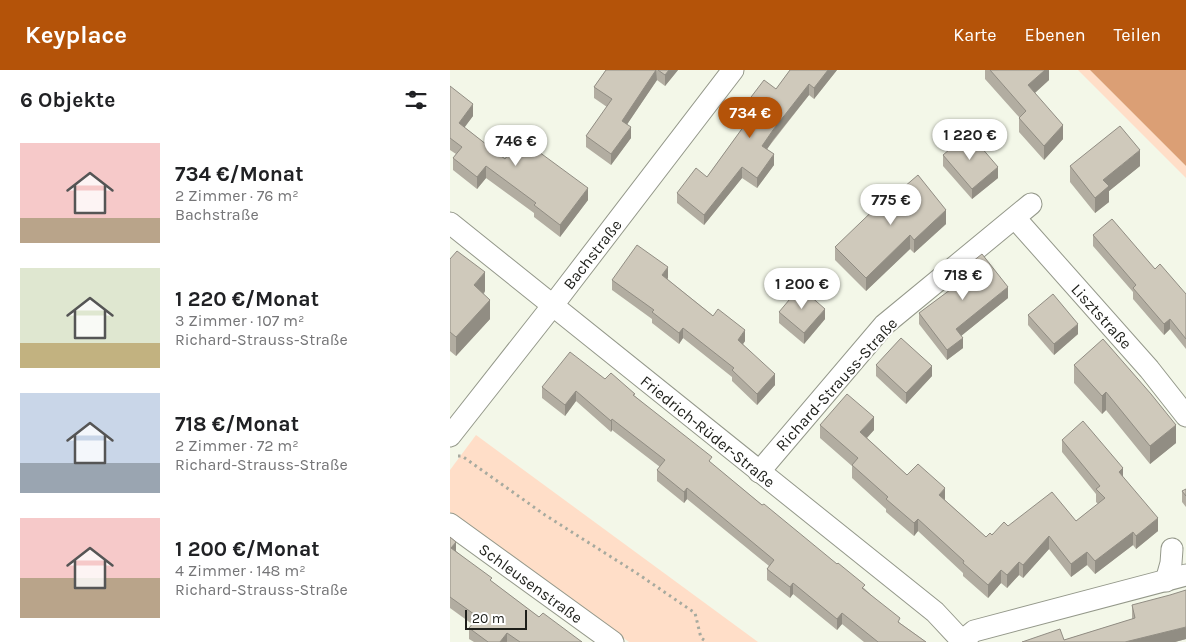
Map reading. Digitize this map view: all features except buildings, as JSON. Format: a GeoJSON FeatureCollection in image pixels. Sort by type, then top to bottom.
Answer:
{"type":"FeatureCollection","features":[{"type":"Feature","properties":{"kind":"street","name":"Bachstraße"},"geometry":{"type":"LineString","coordinates":[[453,445],[553,305],[733,70]]}},
{"type":"Feature","properties":{"kind":"street","name":"Lisztstraße"},"geometry":{"type":"LineString","coordinates":[[1023,211],[1186,416]]}},
{"type":"Feature","properties":{"kind":"street","name":"Richard-Strauss-Straße"},"geometry":{"type":"LineString","coordinates":[[759,472],[884,325],[1023,211]]}},
{"type":"Feature","properties":{"kind":"street","name":"Friedrich-Rüder-Straße"},"geometry":{"type":"LineString","coordinates":[[450,223],[934,612],[962,641]]}},
{"type":"Feature","properties":{"kind":"street","name":"Schleusenstraße"},"geometry":{"type":"LineString","coordinates":[[450,524],[613,642]]}},
{"type":"Feature","properties":{"kind":"street"},"geometry":{"type":"LineString","coordinates":[[962,641],[974,632],[1176,578],[1171,563],[1172,549]]}},
{"type":"Feature","properties":{"kind":"path"},"geometry":{"type":"LineString","coordinates":[[453,445],[462,456],[545,515],[695,613],[701,638],[707,642]]}},
{"type":"Feature","properties":{"kind":"shaded area"},"geometry":{"type":"Polygon","coordinates":[[[1078,70],[1090,70],[1186,166],[1186,178],[1078,70]]]}},
{"type":"Feature","properties":{"kind":"shaded area"},"geometry":{"type":"Polygon","coordinates":[[[1090,70],[1186,70],[1186,166],[1090,70]]]}},
{"type":"Feature","properties":{"kind":"shaded area"},"geometry":{"type":"Polygon","coordinates":[[[476,435],[758,642],[629,642],[450,512],[450,470],[476,435]]]}}]}
